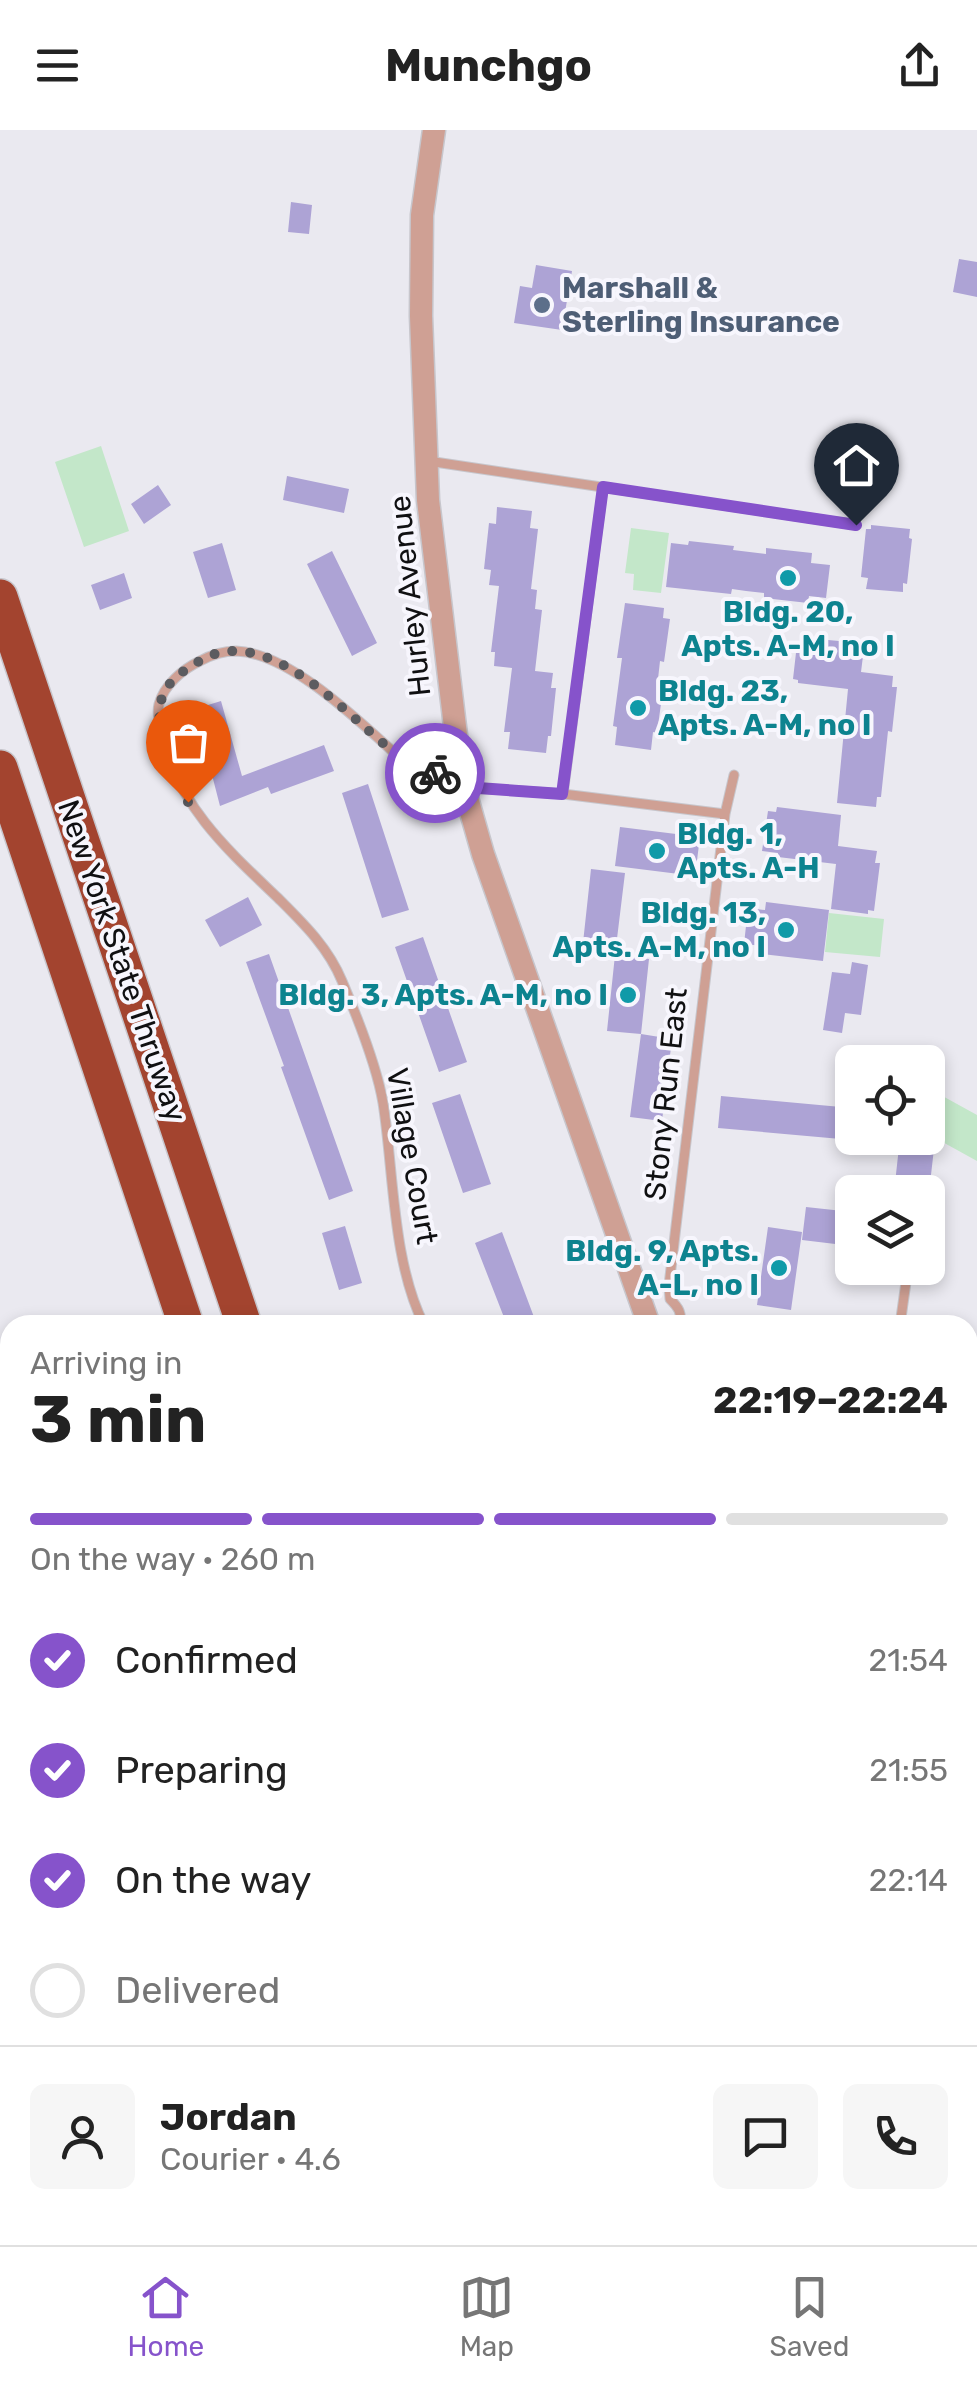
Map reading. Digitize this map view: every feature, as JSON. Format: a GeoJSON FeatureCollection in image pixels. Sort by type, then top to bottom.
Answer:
{"type":"FeatureCollection","features":[{"type":"Feature","properties":{"kind":"highway","name":"New York State Thruway"},"geometry":{"type":"LineString","coordinates":[[0,598],[241,1315]]}},
{"type":"Feature","properties":{"kind":"highway","name":"New York State Thruway"},"geometry":{"type":"LineString","coordinates":[[0,768],[183,1315]]}},
{"type":"Feature","properties":{"kind":"street","name":"Hurley Avenue"},"geometry":{"type":"LineString","coordinates":[[434,130],[422,215],[426,461],[462,782],[483,854],[656,1309]]}},
{"type":"Feature","properties":{"kind":"lane"},"geometry":{"type":"LineString","coordinates":[[426,461],[856,525]]}},
{"type":"Feature","properties":{"kind":"lane"},"geometry":{"type":"LineString","coordinates":[[562,794],[603,487]]}},
{"type":"Feature","properties":{"kind":"lane","name":"Village Court"},"geometry":{"type":"LineString","coordinates":[[419,1315],[399,1239],[383,1100],[341,978],[315,934],[214,835],[188,802],[168,758],[159,704],[168,685],[190,666],[216,653],[254,654],[309,680],[409,766],[462,782]]}},
{"type":"Feature","properties":{"kind":"lane","name":"Stony Run East"},"geometry":{"type":"LineString","coordinates":[[656,1309],[669,1286],[725,814],[734,776]]}},
{"type":"Feature","properties":{"kind":"lane"},"geometry":{"type":"LineString","coordinates":[[462,782],[725,814]]}},
{"type":"Feature","properties":{"kind":"lane"},"geometry":{"type":"LineString","coordinates":[[901,1315],[906,1285]]}},
{"type":"Feature","properties":{"kind":"lane","name":"Stony Run East"},"geometry":{"type":"LineString","coordinates":[[656,1309],[678,1308],[682,1315]]}},
{"type":"Feature","properties":{"kind":"green space"},"geometry":{"type":"Polygon","coordinates":[[[101,446],[129,531],[84,547],[55,462],[101,446]]]}},
{"type":"Feature","properties":{"kind":"green space"},"geometry":{"type":"Polygon","coordinates":[[[631,528],[669,533],[661,593],[633,590],[634,574],[625,573],[631,528]]]}},
{"type":"Feature","properties":{"kind":"green space"},"geometry":{"type":"Polygon","coordinates":[[[829,913],[884,919],[880,957],[825,952],[829,913]]]}},
{"type":"Feature","properties":{"kind":"green space"},"geometry":{"type":"Polygon","coordinates":[[[945,1097],[977,1115],[977,1161],[945,1143],[945,1097]]]}},
{"type":"Feature","properties":{"kind":"building"},"geometry":{"type":"Polygon","coordinates":[[[291,202],[312,205],[309,234],[288,232],[291,202]]]}},
{"type":"Feature","properties":{"kind":"building"},"geometry":{"type":"Polygon","coordinates":[[[959,259],[977,262],[977,297],[953,292],[959,259]]]}},
{"type":"Feature","properties":{"kind":"building","name":"Marshall & Sterling Insurance"},"geometry":{"type":"Polygon","coordinates":[[[536,265],[572,271],[562,330],[514,323],[520,286],[532,288],[536,265]]]}},
{"type":"Feature","properties":{"kind":"building"},"geometry":{"type":"Polygon","coordinates":[[[287,476],[349,489],[344,513],[283,500],[287,476]]]}},
{"type":"Feature","properties":{"kind":"building"},"geometry":{"type":"Polygon","coordinates":[[[158,485],[171,505],[144,524],[131,504],[158,485]]]}},
{"type":"Feature","properties":{"kind":"building"},"geometry":{"type":"Polygon","coordinates":[[[497,507],[532,511],[530,528],[538,529],[531,589],[537,590],[535,609],[542,610],[535,671],[553,673],[551,688],[556,688],[546,753],[508,749],[510,732],[504,732],[512,668],[494,666],[495,652],[491,652],[499,586],[489,585],[491,570],[484,569],[489,523],[496,524],[497,507]]]}},
{"type":"Feature","properties":{"kind":"building"},"geometry":{"type":"Polygon","coordinates":[[[871,525],[910,529],[907,584],[903,583],[903,592],[866,589],[868,578],[861,577],[866,529],[871,529],[871,525]]]}},
{"type":"Feature","properties":{"kind":"building"},"geometry":{"type":"Polygon","coordinates":[[[689,541],[766,554],[766,548],[812,553],[811,563],[830,565],[826,598],[809,596],[808,603],[764,598],[764,593],[732,589],[731,594],[666,587],[671,543],[688,545],[689,541]]]}},
{"type":"Feature","properties":{"kind":"building"},"geometry":{"type":"Polygon","coordinates":[[[222,543],[236,590],[208,598],[193,552],[222,543]]]}},
{"type":"Feature","properties":{"kind":"building"},"geometry":{"type":"Polygon","coordinates":[[[332,551],[377,643],[352,656],[307,564],[332,551]]]}},
{"type":"Feature","properties":{"kind":"building"},"geometry":{"type":"Polygon","coordinates":[[[124,573],[132,598],[100,610],[91,585],[124,573]]]}},
{"type":"Feature","properties":{"kind":"building"},"geometry":{"type":"Polygon","coordinates":[[[625,603],[664,608],[663,618],[670,619],[664,662],[660,661],[657,688],[663,689],[651,750],[615,745],[617,727],[613,726],[622,658],[617,658],[625,603]]]}},
{"type":"Feature","properties":{"kind":"building"},"geometry":{"type":"Polygon","coordinates":[[[806,638],[850,642],[849,647],[864,648],[861,672],[893,676],[892,687],[897,687],[892,732],[888,731],[881,797],[877,797],[876,807],[837,803],[848,689],[798,683],[793,679],[797,644],[805,645],[806,638]]]}},
{"type":"Feature","properties":{"kind":"building"},"geometry":{"type":"Polygon","coordinates":[[[221,701],[242,776],[324,745],[334,771],[271,794],[268,787],[220,806],[195,709],[221,701]]]}},
{"type":"Feature","properties":{"kind":"building"},"geometry":{"type":"Polygon","coordinates":[[[368,784],[409,910],[382,918],[342,793],[368,784]]]}},
{"type":"Feature","properties":{"kind":"building"},"geometry":{"type":"Polygon","coordinates":[[[777,807],[841,815],[838,846],[877,851],[875,863],[880,863],[874,911],[868,910],[868,914],[831,909],[836,864],[778,857],[778,853],[762,851],[768,811],[776,812],[777,807]]]}},
{"type":"Feature","properties":{"kind":"building","name":"Bldg. 1, Apts. A-H"},"geometry":{"type":"Polygon","coordinates":[[[620,827],[700,837],[695,876],[615,866],[620,827]]]}},
{"type":"Feature","properties":{"kind":"building"},"geometry":{"type":"Polygon","coordinates":[[[591,869],[625,873],[615,955],[582,952],[591,869]]]}},
{"type":"Feature","properties":{"kind":"building"},"geometry":{"type":"Polygon","coordinates":[[[248,897],[262,925],[220,947],[205,920],[248,897]]]}},
{"type":"Feature","properties":{"kind":"building","name":"Bldg. 13, Apts. A-M, no I"},"geometry":{"type":"Polygon","coordinates":[[[766,902],[829,910],[823,961],[762,954],[763,946],[744,944],[748,908],[765,910],[766,902]]]}},
{"type":"Feature","properties":{"kind":"building"},"geometry":{"type":"Polygon","coordinates":[[[423,937],[467,1062],[439,1072],[395,947],[423,937]]]}},
{"type":"Feature","properties":{"kind":"building"},"geometry":{"type":"Polygon","coordinates":[[[269,954],[353,1191],[329,1200],[246,962],[269,954]]]}},
{"type":"Feature","properties":{"kind":"building","name":"Bldg. 3, Apts. A-M, no I"},"geometry":{"type":"Polygon","coordinates":[[[615,955],[649,959],[641,1034],[607,1031],[615,955]]]}},
{"type":"Feature","properties":{"kind":"building"},"geometry":{"type":"Polygon","coordinates":[[[852,962],[868,965],[861,1015],[845,1013],[842,1033],[823,1030],[832,972],[850,974],[852,962]]]}},
{"type":"Feature","properties":{"kind":"building"},"geometry":{"type":"Polygon","coordinates":[[[641,1034],[672,1039],[662,1121],[630,1117],[641,1034]]]}},
{"type":"Feature","properties":{"kind":"building"},"geometry":{"type":"Polygon","coordinates":[[[460,1094],[491,1184],[463,1193],[432,1103],[460,1094]]]}},
{"type":"Feature","properties":{"kind":"building"},"geometry":{"type":"Polygon","coordinates":[[[721,1096],[835,1106],[835,1138],[718,1128],[721,1096]]]}},
{"type":"Feature","properties":{"kind":"building"},"geometry":{"type":"Polygon","coordinates":[[[898,1155],[933,1155],[931,1175],[896,1175],[898,1155]]]}},
{"type":"Feature","properties":{"kind":"building"},"geometry":{"type":"Polygon","coordinates":[[[806,1207],[835,1210],[835,1244],[802,1240],[806,1207]]]}},
{"type":"Feature","properties":{"kind":"building"},"geometry":{"type":"Polygon","coordinates":[[[345,1226],[362,1283],[339,1290],[322,1233],[345,1226]]]}},
{"type":"Feature","properties":{"kind":"building","name":"Bldg. 9, Apts. A-L, no I"},"geometry":{"type":"Polygon","coordinates":[[[768,1227],[802,1232],[791,1310],[757,1305],[768,1227]]]}},
{"type":"Feature","properties":{"kind":"building"},"geometry":{"type":"Polygon","coordinates":[[[502,1232],[533,1315],[503,1315],[475,1243],[502,1232]]]}},
{"type":"Feature","properties":{"kind":"way so far"},"geometry":{"type":"LineString","coordinates":[[188,802],[168,758],[159,704],[168,685],[190,666],[216,653],[254,654],[309,680],[409,766],[435,773]]}},
{"type":"Feature","properties":{"kind":"place","name":"Marshall & Sterling Insurance"},"geometry":{"type":"Point","coordinates":[542,305]}},
{"type":"Feature","properties":{"kind":"place","name":"Bldg. 20, Apts. A-M, no I"},"geometry":{"type":"Point","coordinates":[788,578]}},
{"type":"Feature","properties":{"kind":"place","name":"Bldg. 23, Apts. A-M, no I"},"geometry":{"type":"Point","coordinates":[638,708]}},
{"type":"Feature","properties":{"kind":"place","name":"Bldg. 1, Apts. A-H"},"geometry":{"type":"Point","coordinates":[657,851]}},
{"type":"Feature","properties":{"kind":"place","name":"Bldg. 13, Apts. A-M, no I"},"geometry":{"type":"Point","coordinates":[786,930]}},
{"type":"Feature","properties":{"kind":"place","name":"Bldg. 3, Apts. A-M, no I"},"geometry":{"type":"Point","coordinates":[628,995]}},
{"type":"Feature","properties":{"kind":"place","name":"Bldg. 9, Apts. A-L, no I"},"geometry":{"type":"Point","coordinates":[779,1268]}},
{"type":"Feature","properties":{"kind":"route"},"geometry":{"type":"LineString","coordinates":[[435,773],[461,777],[464,787],[562,794],[603,487],[856,525]]}}]}
